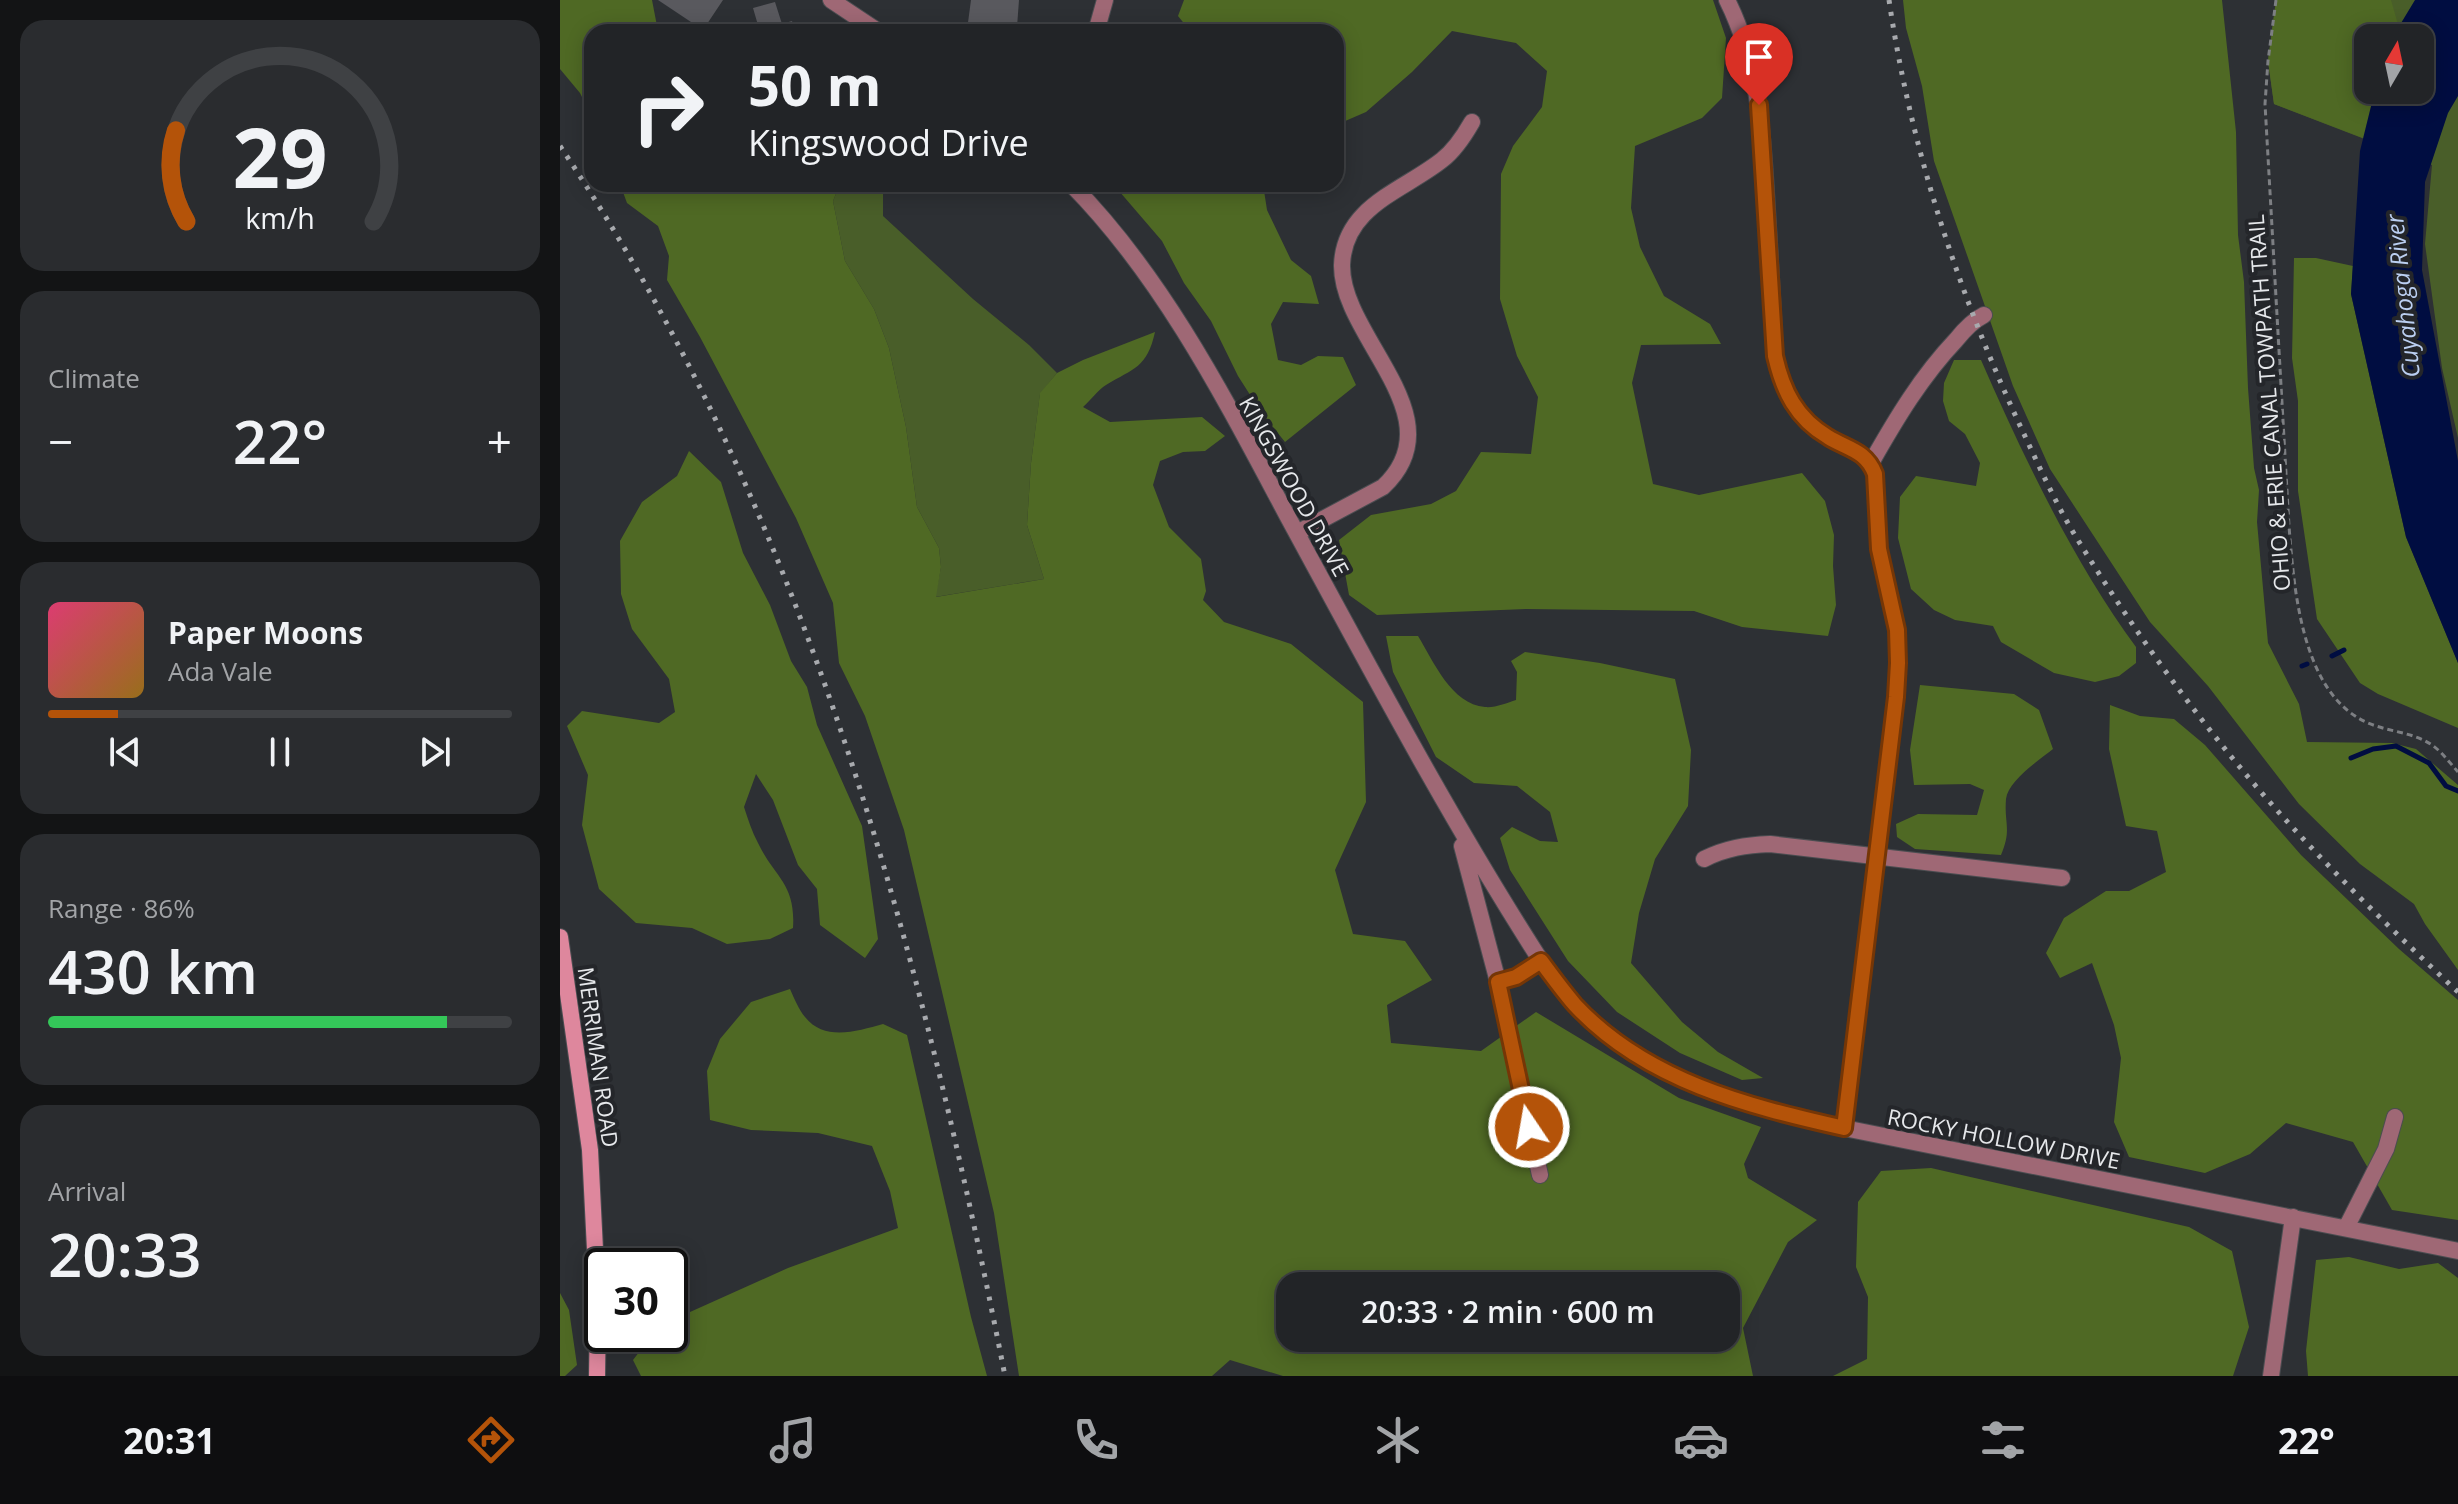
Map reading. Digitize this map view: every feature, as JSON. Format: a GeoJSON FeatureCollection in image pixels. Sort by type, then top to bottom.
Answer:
{"type":"FeatureCollection","features":[{"type":"Feature","properties":{"kind":"main road","name":"MERRIMAN ROAD"},"geometry":{"type":"LineString","coordinates":[[560,937],[567,1039],[590,1150],[598,1309],[597,1376]]}},
{"type":"Feature","properties":{"kind":"street"},"geometry":{"type":"LineString","coordinates":[[831,0],[867,24]]}},
{"type":"Feature","properties":{"kind":"street"},"geometry":{"type":"LineString","coordinates":[[1098,24],[1105,0]]}},
{"type":"Feature","properties":{"kind":"street"},"geometry":{"type":"LineString","coordinates":[[1727,0],[1746,49],[1763,126],[1775,356],[1780,380],[1789,399],[1812,427],[1829,439],[1859,452],[1871,463],[1875,474],[1879,549],[1893,604],[1898,663],[1844,1128]]}},
{"type":"Feature","properties":{"kind":"street"},"geometry":{"type":"LineString","coordinates":[[1297,533],[1383,487],[1395,476],[1407,441],[1406,416],[1400,395],[1353,309],[1343,279],[1344,250],[1348,237],[1355,224],[1379,200],[1445,157],[1472,122]]}},
{"type":"Feature","properties":{"kind":"street","name":"KINGSWOOD DRIVE"},"geometry":{"type":"LineString","coordinates":[[1078,192],[1122,241],[1178,322],[1457,825],[1541,961]]}},
{"type":"Feature","properties":{"kind":"street"},"geometry":{"type":"LineString","coordinates":[[1871,463],[1906,401],[1949,347],[1975,319],[1984,315]]}},
{"type":"Feature","properties":{"kind":"street","name":"KINGSWOOD DRIVE"},"geometry":{"type":"LineString","coordinates":[[1457,825],[1498,982],[1540,1175]]}},
{"type":"Feature","properties":{"kind":"street"},"geometry":{"type":"LineString","coordinates":[[1704,859],[1732,848],[1770,844],[2062,878]]}},
{"type":"Feature","properties":{"kind":"street"},"geometry":{"type":"LineString","coordinates":[[1498,982],[1516,977],[1541,961]]}},
{"type":"Feature","properties":{"kind":"street","name":"ROCKY HOLLOW DRIVE"},"geometry":{"type":"LineString","coordinates":[[1541,961],[1576,1005],[1614,1039],[1658,1068],[1749,1106],[1844,1128],[2458,1251]]}},
{"type":"Feature","properties":{"kind":"street"},"geometry":{"type":"LineString","coordinates":[[2346,1228],[2386,1149],[2395,1117]]}},
{"type":"Feature","properties":{"kind":"street"},"geometry":{"type":"LineString","coordinates":[[2271,1376],[2293,1217]]}},
{"type":"Feature","properties":{"kind":"path","name":"OHIO & ERIE CANAL TOWPATH TRAIL"},"geometry":{"type":"LineString","coordinates":[[2276,0],[2266,87],[2289,526],[2294,583],[2305,636],[2325,681],[2350,713],[2373,725],[2431,744],[2458,772]]}},
{"type":"Feature","properties":{"kind":"green space"},"geometry":{"type":"Polygon","coordinates":[[[560,0],[652,0],[657,24],[584,24],[584,101],[560,69],[560,0]]]}},
{"type":"Feature","properties":{"kind":"green space"},"geometry":{"type":"Polygon","coordinates":[[[1184,0],[1713,0],[1726,38],[1722,98],[1702,118],[1635,146],[1631,208],[1640,247],[1664,296],[1710,324],[1721,344],[1641,345],[1632,383],[1653,484],[1699,495],[1802,473],[1825,501],[1834,535],[1836,605],[1828,636],[1742,627],[1694,611],[1526,609],[1377,615],[1349,595],[1339,540],[1371,515],[1431,504],[1456,491],[1481,452],[1531,454],[1538,397],[1517,356],[1500,299],[1501,174],[1513,146],[1542,107],[1547,71],[1516,43],[1452,31],[1412,72],[1366,112],[1344,122],[1344,24],[1184,24],[1178,16],[1184,0]]]}},
{"type":"Feature","properties":{"kind":"green space"},"geometry":{"type":"Polygon","coordinates":[[[1903,0],[2222,0],[2236,132],[2238,235],[2244,282],[2248,388],[2254,468],[2259,490],[2257,522],[2268,643],[2299,704],[2307,742],[2392,743],[2416,749],[2458,785],[2458,970],[2414,904],[2360,864],[2299,804],[2208,686],[2150,622],[2050,469],[2013,386],[1934,161],[1903,0]]]}},
{"type":"Feature","properties":{"kind":"green space"},"geometry":{"type":"Polygon","coordinates":[[[2276,0],[2458,0],[2458,438],[2442,368],[2425,244],[2432,165],[2274,104],[2268,61],[2276,0]]]}},
{"type":"Feature","properties":{"kind":"green space"},"geometry":{"type":"Polygon","coordinates":[[[2276,0],[2391,0],[2398,24],[2354,24],[2354,104],[2372,104],[2363,138],[2274,104],[2268,61],[2276,0]]]}},
{"type":"Feature","properties":{"kind":"green space"},"geometry":{"type":"Polygon","coordinates":[[[623,192],[837,192],[833,201],[845,261],[874,309],[889,348],[906,427],[917,507],[939,548],[941,567],[936,597],[1044,579],[1027,525],[1040,393],[1057,373],[1155,332],[1148,353],[1138,366],[1103,387],[1083,407],[1110,422],[1202,417],[1225,436],[1205,451],[1183,452],[1160,461],[1153,485],[1169,527],[1201,559],[1206,591],[1203,600],[1224,622],[1291,644],[1363,702],[1366,802],[1335,870],[1353,934],[1405,941],[1432,980],[1387,1005],[1391,1043],[1481,1051],[1536,1012],[1679,1098],[1761,1127],[1744,1164],[1748,1178],[1817,1220],[1788,1242],[1743,1328],[1753,1376],[1283,1376],[1230,1360],[1212,1376],[1019,1376],[994,1213],[904,830],[865,716],[839,663],[833,603],[796,518],[667,280],[669,256],[658,226],[627,203],[623,192]]]}},
{"type":"Feature","properties":{"kind":"green space"},"geometry":{"type":"Polygon","coordinates":[[[837,192],[883,192],[883,216],[1057,373],[1040,394],[1027,525],[1044,579],[935,597],[941,567],[939,548],[917,507],[906,427],[889,348],[874,309],[845,261],[833,201],[837,192]]]}},
{"type":"Feature","properties":{"kind":"green space"},"geometry":{"type":"Polygon","coordinates":[[[1120,192],[1264,192],[1267,210],[1291,260],[1311,276],[1319,304],[1283,302],[1271,324],[1278,360],[1301,365],[1318,356],[1343,357],[1356,385],[1285,442],[1238,376],[1211,321],[1184,283],[1162,241],[1120,192]]]}},
{"type":"Feature","properties":{"kind":"green space"},"geometry":{"type":"Polygon","coordinates":[[[2294,258],[2316,258],[2353,266],[2351,294],[2406,537],[2458,663],[2458,728],[2378,694],[2360,683],[2317,619],[2298,491],[2298,401],[2292,358],[2294,258]]]}},
{"type":"Feature","properties":{"kind":"green space"},"geometry":{"type":"Polygon","coordinates":[[[1954,360],[1981,360],[2051,508],[2092,580],[2136,647],[2136,663],[2119,676],[2095,682],[2054,673],[2001,642],[1993,626],[1955,620],[1934,610],[1911,589],[1898,538],[1900,497],[1916,476],[1976,486],[1980,463],[1965,434],[1949,421],[1943,401],[1944,383],[1954,360]]]}},
{"type":"Feature","properties":{"kind":"green space"},"geometry":{"type":"Polygon","coordinates":[[[689,451],[721,482],[743,553],[770,605],[791,661],[807,687],[817,725],[862,826],[878,939],[865,958],[820,925],[817,889],[798,865],[773,800],[756,774],[744,807],[764,855],[787,890],[793,928],[770,939],[727,944],[692,928],[636,923],[599,889],[582,825],[588,775],[567,726],[582,711],[659,723],[675,712],[669,679],[632,629],[621,594],[620,541],[642,502],[677,476],[689,451]]]}},
{"type":"Feature","properties":{"kind":"green space"},"geometry":{"type":"Polygon","coordinates":[[[1386,636],[1418,636],[1453,690],[1473,704],[1485,707],[1516,700],[1517,672],[1511,661],[1525,652],[1600,663],[1675,679],[1691,750],[1688,806],[1655,859],[1639,913],[1631,963],[1682,1022],[1718,1052],[1763,1078],[1742,1080],[1680,1053],[1617,1012],[1568,961],[1510,870],[1500,838],[1512,827],[1540,841],[1558,842],[1550,812],[1517,786],[1474,783],[1436,757],[1393,672],[1386,636]]]}},
{"type":"Feature","properties":{"kind":"green space"},"geometry":{"type":"Polygon","coordinates":[[[1920,685],[2014,694],[2039,710],[2053,749],[2025,771],[2008,792],[2007,832],[2001,855],[1915,849],[1897,837],[1896,824],[1918,814],[1977,815],[1984,790],[1970,784],[1914,785],[1910,750],[1920,685]]]}},
{"type":"Feature","properties":{"kind":"green space"},"geometry":{"type":"Polygon","coordinates":[[[2110,705],[2140,716],[2174,719],[2205,745],[2301,855],[2399,949],[2458,1000],[2458,1220],[2392,1210],[2353,1142],[2286,1123],[2250,1154],[2205,1173],[2129,1157],[2114,1122],[2121,1058],[2114,1025],[2092,963],[2060,978],[2046,953],[2064,918],[2106,891],[2129,891],[2166,872],[2157,831],[2126,826],[2109,749],[2110,705]]]}},
{"type":"Feature","properties":{"kind":"green space"},"geometry":{"type":"Polygon","coordinates":[[[790,989],[805,1017],[822,1030],[842,1032],[883,1024],[907,1035],[987,1376],[641,1376],[633,1360],[639,1352],[688,1352],[688,1313],[788,1268],[898,1228],[890,1191],[872,1146],[818,1133],[751,1130],[710,1120],[707,1071],[720,1039],[751,1002],[790,989]]]}},
{"type":"Feature","properties":{"kind":"green space"},"geometry":{"type":"Polygon","coordinates":[[[1931,1168],[2189,1227],[2232,1251],[2249,1327],[2233,1376],[1833,1376],[1867,1359],[1868,1297],[1856,1267],[1858,1202],[1881,1171],[1931,1168]]]}},
{"type":"Feature","properties":{"kind":"green space"},"geometry":{"type":"Polygon","coordinates":[[[2349,1257],[2399,1269],[2438,1263],[2458,1278],[2458,1376],[2308,1376],[2306,1351],[2316,1260],[2349,1257]]]}},
{"type":"Feature","properties":{"kind":"green space"},"geometry":{"type":"Polygon","coordinates":[[[560,1293],[569,1310],[577,1365],[565,1376],[560,1376],[560,1293]]]}},
{"type":"Feature","properties":{"kind":"water","name":"Cuyahoga River"},"geometry":{"type":"Polygon","coordinates":[[[2415,0],[2458,0],[2458,96],[2448,113],[2425,182],[2422,270],[2458,461],[2458,663],[2406,537],[2351,294],[2360,151],[2372,104],[2434,104],[2434,24],[2400,24],[2415,0]]]}},
{"type":"Feature","properties":{"kind":"building"},"geometry":{"type":"Polygon","coordinates":[[[658,0],[723,0],[707,24],[694,24],[658,0]]]}},
{"type":"Feature","properties":{"kind":"building"},"geometry":{"type":"Polygon","coordinates":[[[971,0],[1019,0],[1017,24],[968,24],[971,0]]]}},
{"type":"Feature","properties":{"kind":"building"},"geometry":{"type":"Polygon","coordinates":[[[775,2],[782,24],[758,24],[753,8],[775,2]]]}},
{"type":"Feature","properties":{"kind":"waterway"},"geometry":{"type":"LineString","coordinates":[[2332,656],[2344,650]]}},
{"type":"Feature","properties":{"kind":"waterway"},"geometry":{"type":"LineString","coordinates":[[2302,666],[2307,664]]}},
{"type":"Feature","properties":{"kind":"waterway"},"geometry":{"type":"LineString","coordinates":[[2351,758],[2373,749],[2396,746],[2429,763],[2446,786],[2458,791]]}},
{"type":"Feature","properties":{"kind":"railway"},"geometry":{"type":"LineString","coordinates":[[1889,0],[1910,112],[1958,275],[2000,380],[2043,475],[2073,531],[2148,647],[2248,777],[2341,879],[2458,992]]}},
{"type":"Feature","properties":{"kind":"railway"},"geometry":{"type":"LineString","coordinates":[[560,146],[584,185]]}},
{"type":"Feature","properties":{"kind":"railway"},"geometry":{"type":"LineString","coordinates":[[588,192],[646,286],[722,432],[787,583],[843,738],[892,895],[935,1055],[1005,1376]]}},
{"type":"Feature","properties":{"kind":"route"},"geometry":{"type":"LineString","coordinates":[[1529,1127],[1498,982],[1516,977],[1541,961],[1576,1005],[1614,1039],[1658,1068],[1749,1106],[1844,1128],[1896,697],[1897,630],[1879,549],[1875,474],[1871,463],[1859,452],[1829,439],[1812,427],[1789,399],[1780,380],[1775,356],[1763,126],[1759,105]]}}]}
